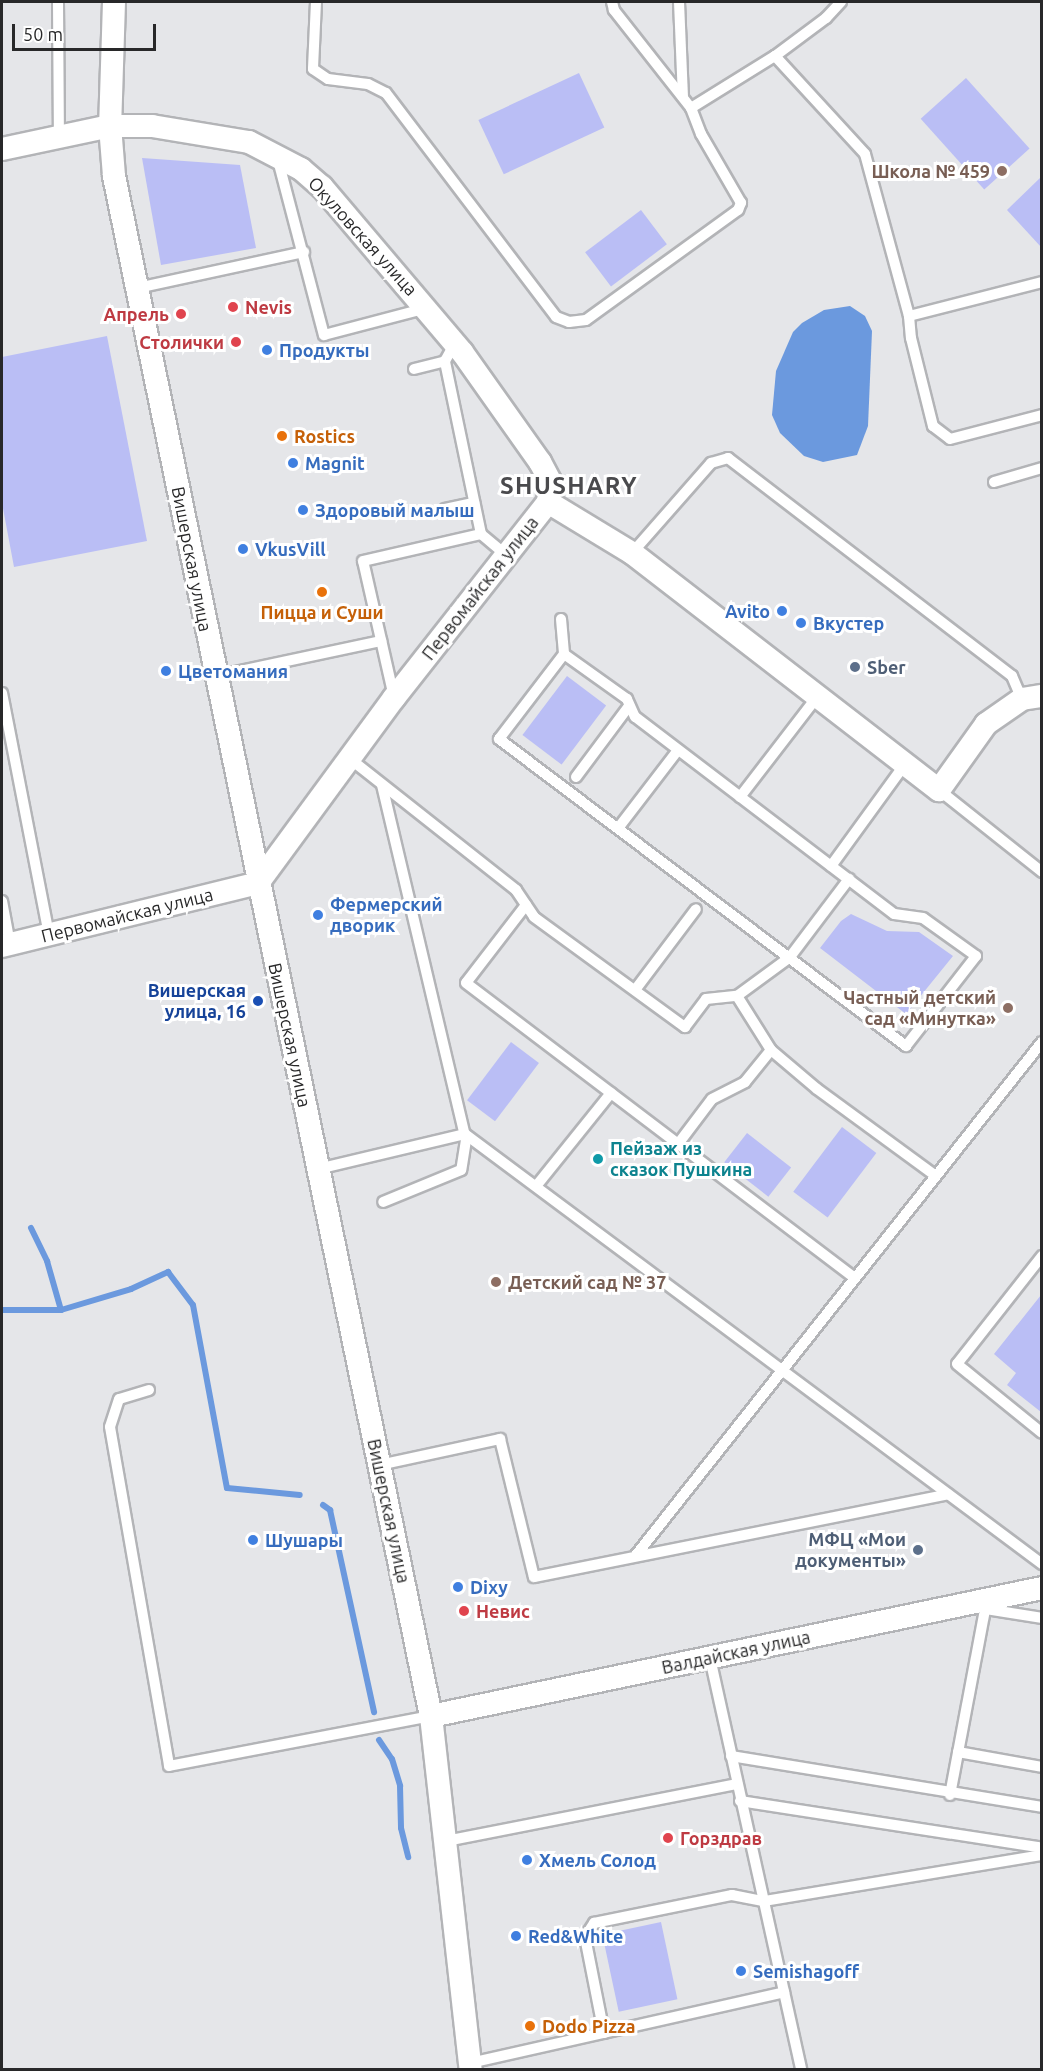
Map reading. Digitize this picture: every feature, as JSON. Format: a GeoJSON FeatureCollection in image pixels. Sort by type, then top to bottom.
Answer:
{"type":"FeatureCollection","features":[{"type":"Feature","properties":{"kind":"street","name":"Вишерская улица"},"geometry":{"type":"LineString","coordinates":[[114,2],[110,126],[114,176],[431,1716],[470,2066]]}},
{"type":"Feature","properties":{"kind":"street","name":"Окуловская улица"},"geometry":{"type":"LineString","coordinates":[[2,149],[110,126],[218,135],[276,153],[322,187],[427,308],[450,352],[540,462],[550,481],[548,502]]}},
{"type":"Feature","properties":{"kind":"street","name":"Первомайская улица"},"geometry":{"type":"LineString","coordinates":[[6,945],[258,883],[394,698],[548,502],[632,553],[939,790]]}},
{"type":"Feature","properties":{"kind":"street"},"geometry":{"type":"LineString","coordinates":[[939,790],[987,724],[1032,698]]}},
{"type":"Feature","properties":{"kind":"street","name":"Валдайская улица"},"geometry":{"type":"LineString","coordinates":[[431,1716],[987,1604],[1041,1588]]}},
{"type":"Feature","properties":{"kind":"lane"},"geometry":{"type":"LineString","coordinates":[[58,2],[59,136]]}},
{"type":"Feature","properties":{"kind":"lane"},"geometry":{"type":"LineString","coordinates":[[316,2],[314,69],[328,79],[368,84],[386,93],[556,317],[569,322],[586,320],[738,210],[740,195],[701,134],[691,108],[614,10],[612,2]]}},
{"type":"Feature","properties":{"kind":"lane"},"geometry":{"type":"LineString","coordinates":[[679,2],[683,97]]}},
{"type":"Feature","properties":{"kind":"lane"},"geometry":{"type":"LineString","coordinates":[[691,108],[775,56],[826,18],[841,2]]}},
{"type":"Feature","properties":{"kind":"lane"},"geometry":{"type":"LineString","coordinates":[[775,56],[865,154],[909,316],[933,426],[950,439],[1041,415]]}},
{"type":"Feature","properties":{"kind":"lane"},"geometry":{"type":"LineString","coordinates":[[276,153],[304,252],[324,335],[427,308]]}},
{"type":"Feature","properties":{"kind":"lane"},"geometry":{"type":"LineString","coordinates":[[137,288],[304,252]]}},
{"type":"Feature","properties":{"kind":"lane"},"geometry":{"type":"LineString","coordinates":[[909,316],[1041,282]]}},
{"type":"Feature","properties":{"kind":"lane"},"geometry":{"type":"LineString","coordinates":[[414,369],[450,352],[481,534],[505,554]]}},
{"type":"Feature","properties":{"kind":"lane"},"geometry":{"type":"LineString","coordinates":[[632,553],[711,464],[728,458],[1012,676],[1032,698]]}},
{"type":"Feature","properties":{"kind":"lane"},"geometry":{"type":"LineString","coordinates":[[994,482],[1041,468]]}},
{"type":"Feature","properties":{"kind":"lane"},"geometry":{"type":"LineString","coordinates":[[445,509],[474,502]]}},
{"type":"Feature","properties":{"kind":"lane"},"geometry":{"type":"LineString","coordinates":[[394,698],[363,561],[481,534]]}},
{"type":"Feature","properties":{"kind":"lane"},"geometry":{"type":"LineString","coordinates":[[561,619],[564,654],[499,739],[619,827],[906,1046],[976,956],[923,918],[894,914],[635,717],[627,699],[564,654]]}},
{"type":"Feature","properties":{"kind":"lane"},"geometry":{"type":"LineString","coordinates":[[216,676],[381,641]]}},
{"type":"Feature","properties":{"kind":"lane"},"geometry":{"type":"LineString","coordinates":[[2,693],[49,934]]}},
{"type":"Feature","properties":{"kind":"lane"},"geometry":{"type":"LineString","coordinates":[[740,797],[817,697]]}},
{"type":"Feature","properties":{"kind":"lane"},"geometry":{"type":"LineString","coordinates":[[576,777],[630,706]]}},
{"type":"Feature","properties":{"kind":"lane"},"geometry":{"type":"LineString","coordinates":[[619,827],[678,750]]}},
{"type":"Feature","properties":{"kind":"lane"},"geometry":{"type":"LineString","coordinates":[[349,758],[516,890],[534,917],[685,1027],[706,999],[737,996],[790,957],[849,879]]}},
{"type":"Feature","properties":{"kind":"lane"},"geometry":{"type":"LineString","coordinates":[[831,866],[905,764]]}},
{"type":"Feature","properties":{"kind":"lane"},"geometry":{"type":"LineString","coordinates":[[382,785],[465,1134],[461,1170],[383,1203]]}},
{"type":"Feature","properties":{"kind":"lane"},"geometry":{"type":"LineString","coordinates":[[939,790],[1040,868]]}},
{"type":"Feature","properties":{"kind":"lane"},"geometry":{"type":"LineString","coordinates":[[2,901],[6,945]]}},
{"type":"Feature","properties":{"kind":"lane"},"geometry":{"type":"LineString","coordinates":[[526,905],[466,983],[855,1278]]}},
{"type":"Feature","properties":{"kind":"lane"},"geometry":{"type":"LineString","coordinates":[[635,990],[696,909]]}},
{"type":"Feature","properties":{"kind":"lane"},"geometry":{"type":"LineString","coordinates":[[737,996],[771,1050],[817,1089],[936,1176]]}},
{"type":"Feature","properties":{"kind":"lane"},"geometry":{"type":"LineString","coordinates":[[636,1555],[936,1176],[1038,1054],[1041,1042]]}},
{"type":"Feature","properties":{"kind":"lane"},"geometry":{"type":"LineString","coordinates":[[678,1144],[712,1098],[745,1082],[771,1050]]}},
{"type":"Feature","properties":{"kind":"lane"},"geometry":{"type":"LineString","coordinates":[[537,1185],[611,1093]]}},
{"type":"Feature","properties":{"kind":"lane"},"geometry":{"type":"LineString","coordinates":[[318,1169],[465,1134],[537,1185],[1041,1564]]}},
{"type":"Feature","properties":{"kind":"lane"},"geometry":{"type":"LineString","coordinates":[[1041,1256],[957,1364],[1041,1433]]}},
{"type":"Feature","properties":{"kind":"lane"},"geometry":{"type":"LineString","coordinates":[[149,1390],[119,1399],[110,1427],[169,1766],[431,1716]]}},
{"type":"Feature","properties":{"kind":"lane"},"geometry":{"type":"LineString","coordinates":[[379,1465],[500,1439],[534,1577],[948,1494]]}},
{"type":"Feature","properties":{"kind":"lane"},"geometry":{"type":"LineString","coordinates":[[950,1795],[987,1604],[1041,1618]]}},
{"type":"Feature","properties":{"kind":"lane"},"geometry":{"type":"LineString","coordinates":[[710,1658],[801,2070]]}},
{"type":"Feature","properties":{"kind":"lane"},"geometry":{"type":"LineString","coordinates":[[958,1752],[1041,1767]]}},
{"type":"Feature","properties":{"kind":"lane"},"geometry":{"type":"LineString","coordinates":[[731,1756],[950,1795],[1041,1807]]}},
{"type":"Feature","properties":{"kind":"lane"},"geometry":{"type":"LineString","coordinates":[[446,1841],[737,1784]]}},
{"type":"Feature","properties":{"kind":"lane"},"geometry":{"type":"LineString","coordinates":[[740,1801],[1041,1848]]}},
{"type":"Feature","properties":{"kind":"lane"},"geometry":{"type":"LineString","coordinates":[[604,2033],[585,1937],[594,1923],[732,1895],[764,1901],[1041,1855]]}},
{"type":"Feature","properties":{"kind":"lane"},"geometry":{"type":"LineString","coordinates":[[470,2066],[784,1992]]}},
{"type":"Feature","properties":{"kind":"shaded area"},"geometry":{"type":"Polygon","coordinates":[[[579,73],[604,127],[504,174],[478,120],[579,73]]]}},
{"type":"Feature","properties":{"kind":"shaded area"},"geometry":{"type":"Polygon","coordinates":[[[966,78],[1030,149],[984,189],[921,119],[966,78]]]}},
{"type":"Feature","properties":{"kind":"shaded area"},"geometry":{"type":"Polygon","coordinates":[[[142,158],[240,165],[256,248],[161,265],[142,158]]]}},
{"type":"Feature","properties":{"kind":"shaded area"},"geometry":{"type":"Polygon","coordinates":[[[1041,177],[1041,247],[1007,210],[1041,177]]]}},
{"type":"Feature","properties":{"kind":"shaded area"},"geometry":{"type":"Polygon","coordinates":[[[641,210],[667,244],[611,286],[585,252],[641,210]]]}},
{"type":"Feature","properties":{"kind":"shaded area"},"geometry":{"type":"Polygon","coordinates":[[[850,306],[865,316],[872,331],[868,426],[857,455],[823,462],[804,456],[780,433],[772,415],[776,371],[793,332],[802,323],[824,310],[850,306]]]}},
{"type":"Feature","properties":{"kind":"shaded area"},"geometry":{"type":"Polygon","coordinates":[[[107,336],[147,541],[14,567],[2,503],[2,357],[107,336]]]}},
{"type":"Feature","properties":{"kind":"shaded area"},"geometry":{"type":"Polygon","coordinates":[[[567,676],[606,705],[562,765],[522,735],[567,676]]]}},
{"type":"Feature","properties":{"kind":"shaded area"},"geometry":{"type":"Polygon","coordinates":[[[851,914],[887,931],[919,932],[953,956],[906,1014],[820,948],[841,921],[851,914]]]}},
{"type":"Feature","properties":{"kind":"shaded area"},"geometry":{"type":"Polygon","coordinates":[[[511,1042],[539,1063],[495,1121],[467,1100],[511,1042]]]}},
{"type":"Feature","properties":{"kind":"shaded area"},"geometry":{"type":"Polygon","coordinates":[[[842,1127],[876,1153],[828,1218],[793,1192],[842,1127]]]}},
{"type":"Feature","properties":{"kind":"shaded area"},"geometry":{"type":"Polygon","coordinates":[[[747,1133],[791,1167],[768,1197],[724,1162],[747,1133]]]}},
{"type":"Feature","properties":{"kind":"shaded area"},"geometry":{"type":"Polygon","coordinates":[[[1041,1295],[1041,1412],[1007,1385],[1016,1373],[994,1354],[1041,1295]]]}},
{"type":"Feature","properties":{"kind":"shaded area"},"geometry":{"type":"Polygon","coordinates":[[[661,1922],[677,1999],[619,2012],[602,1934],[661,1922]]]}},
{"type":"Feature","properties":{"kind":"waterway"},"geometry":{"type":"LineString","coordinates":[[31,1228],[47,1261],[61,1310]]}},
{"type":"Feature","properties":{"kind":"waterway"},"geometry":{"type":"LineString","coordinates":[[2,1310],[61,1310],[131,1289],[168,1272],[193,1305],[227,1488],[300,1495]]}},
{"type":"Feature","properties":{"kind":"waterway"},"geometry":{"type":"LineString","coordinates":[[323,1505],[330,1510],[374,1712]]}},
{"type":"Feature","properties":{"kind":"waterway"},"geometry":{"type":"LineString","coordinates":[[379,1740],[392,1759],[400,1786],[401,1828],[408,1857]]}},
{"type":"Feature","properties":{"kind":"place","name":"Школа № 459"},"geometry":{"type":"Point","coordinates":[1002,171]}},
{"type":"Feature","properties":{"kind":"place","name":"Nevis"},"geometry":{"type":"Point","coordinates":[233,307]}},
{"type":"Feature","properties":{"kind":"place","name":"Апрель"},"geometry":{"type":"Point","coordinates":[181,314]}},
{"type":"Feature","properties":{"kind":"place","name":"Столички"},"geometry":{"type":"Point","coordinates":[236,342]}},
{"type":"Feature","properties":{"kind":"place","name":"Продукты"},"geometry":{"type":"Point","coordinates":[267,350]}},
{"type":"Feature","properties":{"kind":"place","name":"Rostics"},"geometry":{"type":"Point","coordinates":[282,436]}},
{"type":"Feature","properties":{"kind":"place","name":"Magnit"},"geometry":{"type":"Point","coordinates":[293,463]}},
{"type":"Feature","properties":{"kind":"place","name":"Здоровый малыш"},"geometry":{"type":"Point","coordinates":[303,510]}},
{"type":"Feature","properties":{"kind":"place","name":"VkusVill"},"geometry":{"type":"Point","coordinates":[243,549]}},
{"type":"Feature","properties":{"kind":"place","name":"Пицца и Суши"},"geometry":{"type":"Point","coordinates":[322,592]}},
{"type":"Feature","properties":{"kind":"place","name":"Avito"},"geometry":{"type":"Point","coordinates":[782,611]}},
{"type":"Feature","properties":{"kind":"place","name":"Вкустер"},"geometry":{"type":"Point","coordinates":[801,623]}},
{"type":"Feature","properties":{"kind":"place","name":"Sber"},"geometry":{"type":"Point","coordinates":[855,667]}},
{"type":"Feature","properties":{"kind":"place","name":"Цветомания"},"geometry":{"type":"Point","coordinates":[166,671]}},
{"type":"Feature","properties":{"kind":"place","name":"Фермерский дворик"},"geometry":{"type":"Point","coordinates":[318,915]}},
{"type":"Feature","properties":{"kind":"place","name":"Вишерская улица, 16"},"geometry":{"type":"Point","coordinates":[258,1001]}},
{"type":"Feature","properties":{"kind":"place","name":"Частный детский сад «Минутка»"},"geometry":{"type":"Point","coordinates":[1008,1008]}},
{"type":"Feature","properties":{"kind":"place","name":"Пейзаж из сказок Пушкина"},"geometry":{"type":"Point","coordinates":[598,1159]}},
{"type":"Feature","properties":{"kind":"place","name":"Детский сад № 37"},"geometry":{"type":"Point","coordinates":[496,1282]}},
{"type":"Feature","properties":{"kind":"place","name":"Шушары"},"geometry":{"type":"Point","coordinates":[253,1540]}},
{"type":"Feature","properties":{"kind":"place","name":"МФЦ «Мои документы»"},"geometry":{"type":"Point","coordinates":[918,1550]}},
{"type":"Feature","properties":{"kind":"place","name":"Dixy"},"geometry":{"type":"Point","coordinates":[458,1587]}},
{"type":"Feature","properties":{"kind":"place","name":"Невис"},"geometry":{"type":"Point","coordinates":[464,1611]}},
{"type":"Feature","properties":{"kind":"place","name":"Горздрав"},"geometry":{"type":"Point","coordinates":[668,1838]}},
{"type":"Feature","properties":{"kind":"place","name":"Хмель Солод"},"geometry":{"type":"Point","coordinates":[527,1860]}},
{"type":"Feature","properties":{"kind":"place","name":"Red&White"},"geometry":{"type":"Point","coordinates":[516,1936]}},
{"type":"Feature","properties":{"kind":"place","name":"Semishagoff"},"geometry":{"type":"Point","coordinates":[741,1971]}},
{"type":"Feature","properties":{"kind":"place","name":"Dodo Pizza"},"geometry":{"type":"Point","coordinates":[530,2026]}},
{"type":"Feature","properties":{"kind":"district","name":"SHUSHARY"},"geometry":{"type":"Point","coordinates":[569,486]}}]}
